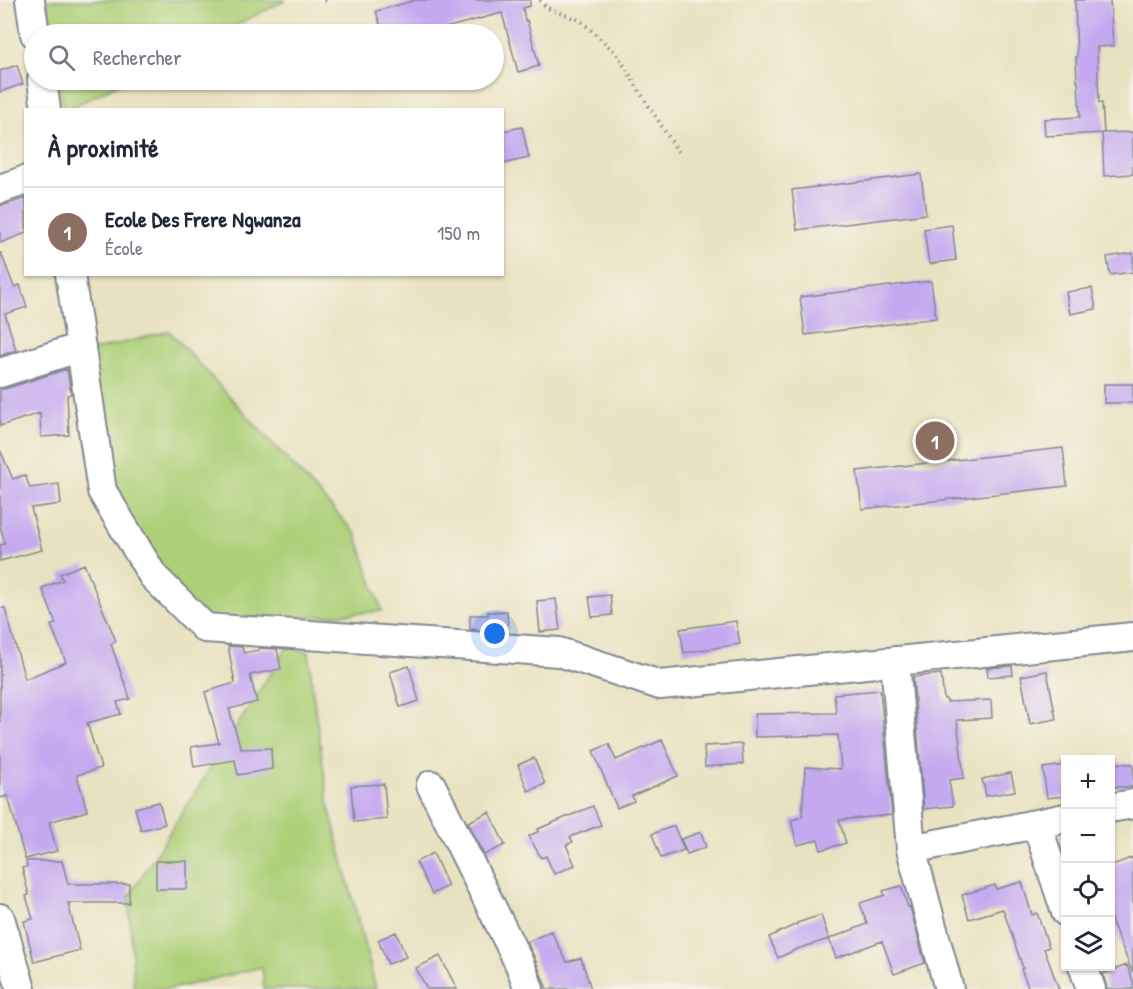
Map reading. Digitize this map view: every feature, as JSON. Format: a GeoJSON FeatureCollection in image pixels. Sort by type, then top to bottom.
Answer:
{"type":"FeatureCollection","features":[{"type":"Feature","properties":{"kind":"street"},"geometry":{"type":"LineString","coordinates":[[30,0],[34,24]]}},
{"type":"Feature","properties":{"kind":"street"},"geometry":{"type":"LineString","coordinates":[[43,90],[46,108]]}},
{"type":"Feature","properties":{"kind":"street"},"geometry":{"type":"LineString","coordinates":[[0,189],[24,181]]}},
{"type":"Feature","properties":{"kind":"street"},"geometry":{"type":"LineString","coordinates":[[70,276],[102,491],[153,576],[205,628],[559,652],[660,685],[1133,637]]}},
{"type":"Feature","properties":{"kind":"street"},"geometry":{"type":"LineString","coordinates":[[0,374],[81,347]]}},
{"type":"Feature","properties":{"kind":"street"},"geometry":{"type":"LineString","coordinates":[[895,661],[911,849],[949,989]]}},
{"type":"Feature","properties":{"kind":"street"},"geometry":{"type":"LineString","coordinates":[[431,786],[520,965],[529,989]]}},
{"type":"Feature","properties":{"kind":"street"},"geometry":{"type":"LineString","coordinates":[[1115,807],[1133,804]]}},
{"type":"Feature","properties":{"kind":"street"},"geometry":{"type":"LineString","coordinates":[[911,849],[1061,819]]}},
{"type":"Feature","properties":{"kind":"street"},"geometry":{"type":"LineString","coordinates":[[1037,825],[1061,900]]}},
{"type":"Feature","properties":{"kind":"street"},"geometry":{"type":"LineString","coordinates":[[0,918],[21,989]]}},
{"type":"Feature","properties":{"kind":"street"},"geometry":{"type":"LineString","coordinates":[[1085,971],[1091,989]]}},
{"type":"Feature","properties":{"kind":"path"},"geometry":{"type":"LineString","coordinates":[[540,0],[547,8],[581,21],[617,54],[679,153]]}},
{"type":"Feature","properties":{"kind":"green space"},"geometry":{"type":"Polygon","coordinates":[[[47,0],[286,0],[238,24],[51,24],[47,0]]]}},
{"type":"Feature","properties":{"kind":"green space"},"geometry":{"type":"Polygon","coordinates":[[[60,90],[107,90],[70,108],[63,108],[60,90]]]}},
{"type":"Feature","properties":{"kind":"green space"},"geometry":{"type":"Polygon","coordinates":[[[169,331],[356,534],[382,611],[206,626],[109,493],[91,351],[169,331]]]}},
{"type":"Feature","properties":{"kind":"green space"},"geometry":{"type":"Polygon","coordinates":[[[287,647],[309,652],[329,807],[376,989],[264,989],[262,967],[171,989],[134,989],[130,895],[287,647]]]}},
{"type":"Feature","properties":{"kind":"building"},"geometry":{"type":"Polygon","coordinates":[[[416,0],[530,0],[530,6],[523,8],[539,66],[518,72],[502,13],[460,24],[380,24],[376,11],[416,0]]]}},
{"type":"Feature","properties":{"kind":"building"},"geometry":{"type":"Polygon","coordinates":[[[1075,0],[1110,0],[1113,46],[1097,47],[1099,103],[1102,103],[1104,133],[1045,136],[1044,119],[1080,117],[1075,0]]]}},
{"type":"Feature","properties":{"kind":"building"},"geometry":{"type":"Polygon","coordinates":[[[17,65],[23,84],[0,92],[0,71],[17,65]]]}},
{"type":"Feature","properties":{"kind":"building"},"geometry":{"type":"Polygon","coordinates":[[[522,127],[529,158],[504,164],[504,131],[522,127]]]}},
{"type":"Feature","properties":{"kind":"building"},"geometry":{"type":"Polygon","coordinates":[[[1133,132],[1133,174],[1104,176],[1102,133],[1133,132]]]}},
{"type":"Feature","properties":{"kind":"building"},"geometry":{"type":"Polygon","coordinates":[[[921,174],[926,214],[797,230],[792,190],[921,174]]]}},
{"type":"Feature","properties":{"kind":"building"},"geometry":{"type":"Polygon","coordinates":[[[24,199],[24,234],[0,243],[0,205],[24,199]]]}},
{"type":"Feature","properties":{"kind":"building"},"geometry":{"type":"Polygon","coordinates":[[[952,225],[956,260],[929,264],[924,229],[952,225]]]}},
{"type":"Feature","properties":{"kind":"building"},"geometry":{"type":"Polygon","coordinates":[[[0,253],[14,287],[20,285],[27,307],[5,314],[16,350],[0,356],[0,253]]]}},
{"type":"Feature","properties":{"kind":"building"},"geometry":{"type":"Polygon","coordinates":[[[1133,253],[1133,272],[1110,275],[1107,257],[1133,253]]]}},
{"type":"Feature","properties":{"kind":"building"},"geometry":{"type":"Polygon","coordinates":[[[931,281],[936,318],[805,335],[800,297],[931,281]]]}},
{"type":"Feature","properties":{"kind":"building"},"geometry":{"type":"Polygon","coordinates":[[[1092,288],[1096,309],[1070,314],[1066,292],[1092,288]]]}},
{"type":"Feature","properties":{"kind":"building"},"geometry":{"type":"Polygon","coordinates":[[[67,369],[71,394],[67,395],[69,435],[41,437],[40,413],[0,426],[0,389],[67,369]]]}},
{"type":"Feature","properties":{"kind":"building"},"geometry":{"type":"Polygon","coordinates":[[[1104,384],[1133,384],[1133,403],[1104,403],[1104,384]]]}},
{"type":"Feature","properties":{"kind":"building"},"geometry":{"type":"Polygon","coordinates":[[[1063,448],[1067,486],[862,509],[857,471],[1063,448]]]}},
{"type":"Feature","properties":{"kind":"building"},"geometry":{"type":"Polygon","coordinates":[[[0,450],[13,479],[25,475],[30,488],[59,484],[61,504],[31,508],[42,550],[0,561],[0,545],[5,544],[0,526],[0,450]]]}},
{"type":"Feature","properties":{"kind":"building"},"geometry":{"type":"Polygon","coordinates":[[[84,564],[116,641],[111,644],[130,699],[117,702],[121,714],[87,723],[101,768],[77,775],[87,811],[49,822],[57,851],[25,859],[8,796],[0,798],[0,608],[5,608],[25,679],[66,662],[51,625],[56,624],[42,588],[63,580],[60,574],[84,564]]]}},
{"type":"Feature","properties":{"kind":"building"},"geometry":{"type":"Polygon","coordinates":[[[610,595],[612,615],[592,617],[589,597],[610,595]]]}},
{"type":"Feature","properties":{"kind":"building"},"geometry":{"type":"Polygon","coordinates":[[[556,599],[560,630],[540,632],[537,601],[556,599]]]}},
{"type":"Feature","properties":{"kind":"building"},"geometry":{"type":"Polygon","coordinates":[[[507,611],[508,632],[470,629],[470,615],[488,615],[488,612],[507,611]]]}},
{"type":"Feature","properties":{"kind":"building"},"geometry":{"type":"Polygon","coordinates":[[[736,621],[740,644],[684,653],[680,629],[736,621]]]}},
{"type":"Feature","properties":{"kind":"building"},"geometry":{"type":"Polygon","coordinates":[[[228,646],[242,647],[244,653],[259,650],[259,648],[277,649],[281,669],[250,675],[257,702],[229,709],[241,749],[271,748],[272,769],[238,775],[235,760],[194,767],[191,747],[219,743],[205,692],[235,683],[228,646]]]}},
{"type":"Feature","properties":{"kind":"building"},"geometry":{"type":"Polygon","coordinates":[[[409,666],[419,701],[400,707],[390,672],[409,666]]]}},
{"type":"Feature","properties":{"kind":"building"},"geometry":{"type":"Polygon","coordinates":[[[1012,666],[1013,675],[988,677],[987,668],[1012,666]]]}},
{"type":"Feature","properties":{"kind":"building"},"geometry":{"type":"Polygon","coordinates":[[[1047,671],[1056,719],[1030,724],[1021,676],[1047,671]]]}},
{"type":"Feature","properties":{"kind":"building"},"geometry":{"type":"Polygon","coordinates":[[[941,674],[944,699],[947,702],[991,700],[992,718],[957,720],[964,778],[949,780],[953,806],[924,809],[913,677],[941,674]]]}},
{"type":"Feature","properties":{"kind":"building"},"geometry":{"type":"Polygon","coordinates":[[[880,690],[892,815],[839,820],[846,843],[821,850],[818,840],[797,845],[791,820],[802,817],[805,767],[841,769],[838,735],[755,737],[755,714],[836,713],[834,694],[880,690]]]}},
{"type":"Feature","properties":{"kind":"building"},"geometry":{"type":"Polygon","coordinates":[[[662,740],[678,776],[632,796],[634,801],[617,808],[593,751],[609,744],[616,760],[662,740]]]}},
{"type":"Feature","properties":{"kind":"building"},"geometry":{"type":"Polygon","coordinates":[[[742,744],[743,764],[705,767],[704,746],[742,744]]]}},
{"type":"Feature","properties":{"kind":"building"},"geometry":{"type":"Polygon","coordinates":[[[534,758],[545,784],[528,791],[518,765],[534,758]]]}},
{"type":"Feature","properties":{"kind":"building"},"geometry":{"type":"Polygon","coordinates":[[[1115,763],[1133,764],[1133,787],[1115,787],[1115,763]]]}},
{"type":"Feature","properties":{"kind":"building"},"geometry":{"type":"Polygon","coordinates":[[[1061,766],[1061,796],[1047,798],[1043,768],[1061,766]]]}},
{"type":"Feature","properties":{"kind":"building"},"geometry":{"type":"Polygon","coordinates":[[[1011,773],[1015,791],[986,796],[982,779],[1011,773]]]}},
{"type":"Feature","properties":{"kind":"building"},"geometry":{"type":"Polygon","coordinates":[[[384,784],[387,819],[354,822],[351,786],[384,784]]]}},
{"type":"Feature","properties":{"kind":"building"},"geometry":{"type":"Polygon","coordinates":[[[159,802],[165,824],[141,830],[135,808],[159,802]]]}},
{"type":"Feature","properties":{"kind":"building"},"geometry":{"type":"Polygon","coordinates":[[[593,806],[601,825],[570,837],[573,842],[566,845],[575,865],[554,874],[546,856],[541,858],[529,836],[539,831],[538,829],[593,806]]]}},
{"type":"Feature","properties":{"kind":"building"},"geometry":{"type":"Polygon","coordinates":[[[489,812],[505,845],[484,855],[468,822],[489,812]]]}},
{"type":"Feature","properties":{"kind":"building"},"geometry":{"type":"Polygon","coordinates":[[[674,826],[684,850],[661,858],[652,834],[674,826]]]}},
{"type":"Feature","properties":{"kind":"building"},"geometry":{"type":"Polygon","coordinates":[[[701,832],[706,847],[687,854],[681,839],[701,832]]]}},
{"type":"Feature","properties":{"kind":"building"},"geometry":{"type":"Polygon","coordinates":[[[433,853],[448,886],[432,894],[416,862],[433,853]]]}},
{"type":"Feature","properties":{"kind":"building"},"geometry":{"type":"Polygon","coordinates":[[[1133,857],[1133,971],[1115,929],[1115,864],[1133,857]]]}},
{"type":"Feature","properties":{"kind":"building"},"geometry":{"type":"Polygon","coordinates":[[[26,861],[62,861],[68,884],[129,884],[129,903],[68,903],[80,950],[34,962],[24,921],[33,919],[26,896],[29,895],[22,868],[27,867],[26,861]]]}},
{"type":"Feature","properties":{"kind":"building"},"geometry":{"type":"Polygon","coordinates":[[[156,861],[187,861],[187,889],[156,889],[156,861]]]}},
{"type":"Feature","properties":{"kind":"building"},"geometry":{"type":"Polygon","coordinates":[[[1022,882],[1032,915],[1037,913],[1049,947],[1044,949],[1059,989],[1029,989],[1003,909],[969,919],[962,895],[995,885],[996,889],[1022,882]]]}},
{"type":"Feature","properties":{"kind":"building"},"geometry":{"type":"Polygon","coordinates":[[[901,886],[908,907],[910,907],[925,963],[894,974],[882,941],[836,958],[829,939],[867,924],[860,903],[885,895],[883,891],[901,886]]]}},
{"type":"Feature","properties":{"kind":"building"},"geometry":{"type":"Polygon","coordinates":[[[821,915],[829,939],[797,949],[778,958],[769,937],[797,923],[821,915]]]}},
{"type":"Feature","properties":{"kind":"building"},"geometry":{"type":"Polygon","coordinates":[[[551,931],[567,962],[581,958],[591,989],[547,989],[527,942],[551,931]]]}},
{"type":"Feature","properties":{"kind":"building"},"geometry":{"type":"Polygon","coordinates":[[[396,932],[406,957],[388,964],[378,940],[396,932]]]}},
{"type":"Feature","properties":{"kind":"building"},"geometry":{"type":"Polygon","coordinates":[[[440,956],[457,989],[427,989],[416,968],[440,956]]]}},
{"type":"Feature","properties":{"kind":"building"},"geometry":{"type":"Polygon","coordinates":[[[1127,965],[1133,981],[1133,989],[1107,989],[1103,974],[1127,965]]]}},
{"type":"Feature","properties":{"kind":"place","name":"Ecole Des Frere Ngwanza"},"geometry":{"type":"Point","coordinates":[935,441]}}]}
